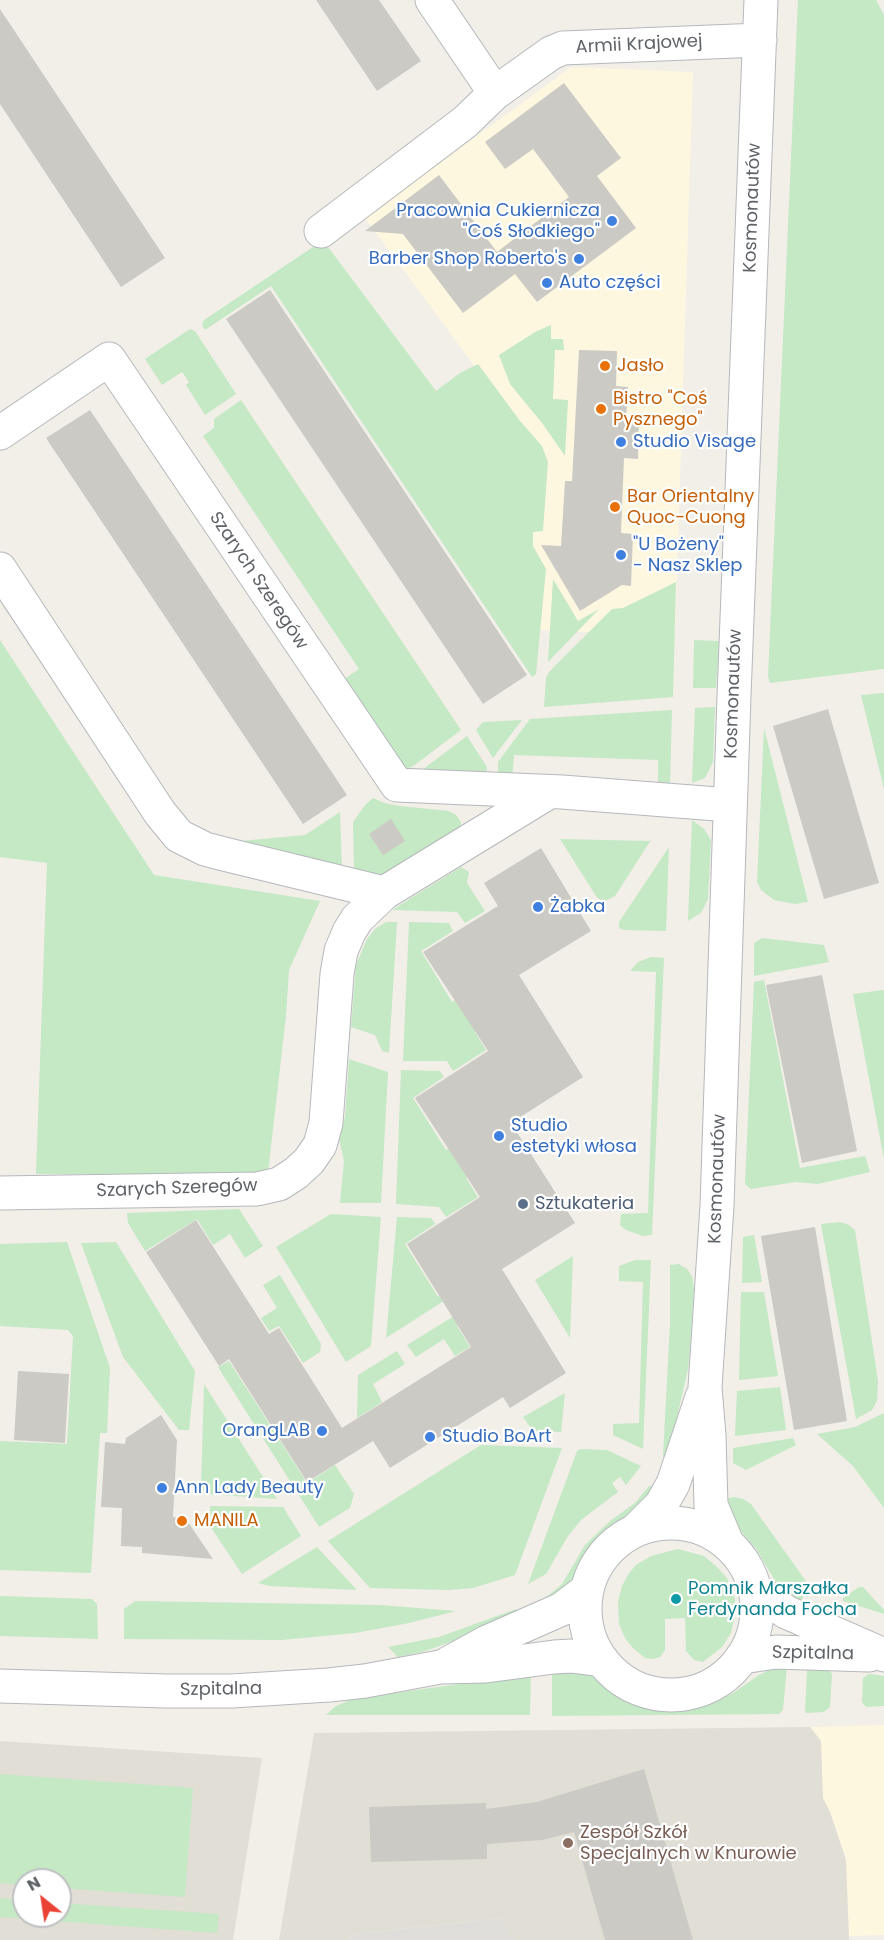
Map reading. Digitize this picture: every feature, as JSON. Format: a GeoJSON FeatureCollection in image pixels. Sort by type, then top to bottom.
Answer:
{"type":"FeatureCollection","features":[{"type":"Feature","properties":{"kind":"street"},"geometry":{"type":"LineString","coordinates":[[432,0],[495,93]]}},
{"type":"Feature","properties":{"kind":"street","name":"Kosmonautów"},"geometry":{"type":"LineString","coordinates":[[727,1543],[713,1512],[710,1496],[705,1387],[717,1206],[761,0]]}},
{"type":"Feature","properties":{"kind":"street","name":"Armii Krajowej"},"geometry":{"type":"LineString","coordinates":[[321,231],[465,122],[495,93],[551,53],[563,48],[760,40]]}},
{"type":"Feature","properties":{"kind":"street","name":"Szarych Szeregów"},"geometry":{"type":"LineString","coordinates":[[0,433],[109,359],[397,785],[730,804]]}},
{"type":"Feature","properties":{"kind":"street"},"geometry":{"type":"LineString","coordinates":[[0,569],[160,813],[179,836],[214,851],[384,893]]}},
{"type":"Feature","properties":{"kind":"street","name":"Szarych Szeregów"},"geometry":{"type":"LineString","coordinates":[[0,1193],[257,1189],[279,1184],[296,1173],[309,1161],[320,1145],[326,1122],[337,974],[341,951],[357,919],[384,893],[549,792]]}},
{"type":"Feature","properties":{"kind":"street","name":"Kosmonautów"},"geometry":{"type":"LineString","coordinates":[[636,1530],[654,1514],[673,1484],[705,1387]]}},
{"type":"Feature","properties":{"kind":"street"},"geometry":{"type":"LineString","coordinates":[[667,1522],[681,1523],[707,1531],[727,1543],[744,1563],[755,1589],[758,1611],[750,1645],[742,1658],[717,1682],[682,1695],[659,1694],[634,1686],[616,1675],[602,1660],[589,1635],[586,1618],[587,1590],[592,1575],[604,1555],[623,1537],[636,1530],[667,1522]]}},
{"type":"Feature","properties":{"kind":"street","name":"Szpitalna"},"geometry":{"type":"LineString","coordinates":[[755,1589],[786,1611],[884,1655]]}},
{"type":"Feature","properties":{"kind":"street","name":"Szpitalna"},"geometry":{"type":"LineString","coordinates":[[440,1667],[487,1642],[556,1612],[587,1590]]}},
{"type":"Feature","properties":{"kind":"street","name":"Szpitalna"},"geometry":{"type":"LineString","coordinates":[[742,1658],[776,1652],[884,1655]]}},
{"type":"Feature","properties":{"kind":"street","name":"Szpitalna"},"geometry":{"type":"LineString","coordinates":[[0,1686],[166,1691],[254,1690],[365,1681],[440,1667],[486,1666],[571,1656],[602,1660]]}},
{"type":"Feature","properties":{"kind":"shaded area"},"geometry":{"type":"Polygon","coordinates":[[[571,67],[693,72],[675,635],[513,629],[518,425],[365,218],[571,67]]]}},
{"type":"Feature","properties":{"kind":"shaded area"},"geometry":{"type":"Polygon","coordinates":[[[884,1725],[884,1935],[849,1936],[846,1860],[823,1798],[821,1741],[810,1727],[884,1725]]]}},
{"type":"Feature","properties":{"kind":"shaded area","name":"Zespół Szkół Specjalnych w Knurowie"},"geometry":{"type":"Polygon","coordinates":[[[810,1727],[821,1741],[823,1798],[846,1860],[849,1940],[515,1940],[501,1918],[355,1934],[348,1940],[279,1940],[314,1733],[810,1727]]]}},
{"type":"Feature","properties":{"kind":"shaded area"},"geometry":{"type":"Polygon","coordinates":[[[0,1741],[262,1758],[233,1940],[0,1940],[0,1741]]]}},
{"type":"Feature","properties":{"kind":"shaded area"},"geometry":{"type":"Polygon","coordinates":[[[502,1918],[515,1940],[349,1940],[355,1934],[502,1918]]]}},
{"type":"Feature","properties":{"kind":"green space"},"geometry":{"type":"Polygon","coordinates":[[[798,0],[876,0],[884,15],[884,669],[770,683],[768,676],[798,0]]]}},
{"type":"Feature","properties":{"kind":"green space"},"geometry":{"type":"Polygon","coordinates":[[[343,227],[347,229],[346,234],[328,247],[436,391],[460,373],[478,364],[520,421],[542,446],[548,462],[543,531],[533,532],[533,546],[546,569],[536,674],[532,677],[271,286],[205,330],[202,325],[204,320],[343,227]]]}},
{"type":"Feature","properties":{"kind":"green space"},"geometry":{"type":"Polygon","coordinates":[[[551,325],[551,339],[563,339],[564,350],[555,350],[553,399],[568,400],[565,456],[510,384],[499,355],[535,332],[551,325]]]}},
{"type":"Feature","properties":{"kind":"green space"},"geometry":{"type":"Polygon","coordinates":[[[190,329],[195,331],[236,394],[205,415],[186,385],[189,382],[182,372],[162,385],[145,359],[190,329]]]}},
{"type":"Feature","properties":{"kind":"green space"},"geometry":{"type":"Polygon","coordinates":[[[241,400],[461,730],[412,767],[403,769],[339,683],[359,669],[203,436],[214,428],[214,419],[241,400]]]}},
{"type":"Feature","properties":{"kind":"green space"},"geometry":{"type":"Polygon","coordinates":[[[553,579],[578,621],[599,609],[548,662],[553,579]]]}},
{"type":"Feature","properties":{"kind":"green space"},"geometry":{"type":"Polygon","coordinates":[[[676,582],[673,697],[544,707],[546,678],[549,672],[612,609],[623,608],[676,582]]]}},
{"type":"Feature","properties":{"kind":"green space"},"geometry":{"type":"Polygon","coordinates":[[[0,640],[154,875],[320,901],[289,970],[268,1172],[259,1174],[36,1174],[47,863],[0,857],[0,640]]]}},
{"type":"Feature","properties":{"kind":"green space"},"geometry":{"type":"Polygon","coordinates":[[[694,640],[719,641],[716,688],[693,688],[694,640]]]}},
{"type":"Feature","properties":{"kind":"green space"},"geometry":{"type":"Polygon","coordinates":[[[884,693],[884,789],[861,695],[884,693]]]}},
{"type":"Feature","properties":{"kind":"green space"},"geometry":{"type":"Polygon","coordinates":[[[715,707],[713,762],[705,778],[692,783],[695,708],[715,707]]]}},
{"type":"Feature","properties":{"kind":"green space"},"geometry":{"type":"Polygon","coordinates":[[[672,710],[670,785],[658,787],[658,760],[514,755],[512,781],[498,774],[498,762],[530,719],[672,710]]]}},
{"type":"Feature","properties":{"kind":"green space"},"geometry":{"type":"Polygon","coordinates":[[[522,720],[493,758],[476,730],[483,722],[522,720]]]}},
{"type":"Feature","properties":{"kind":"green space"},"geometry":{"type":"Polygon","coordinates":[[[764,728],[808,902],[795,904],[774,900],[761,890],[757,882],[764,728]]]}},
{"type":"Feature","properties":{"kind":"green space"},"geometry":{"type":"Polygon","coordinates":[[[467,736],[487,767],[486,777],[414,776],[467,736]]]}},
{"type":"Feature","properties":{"kind":"green space"},"geometry":{"type":"Polygon","coordinates":[[[373,798],[400,806],[449,811],[461,822],[460,831],[387,878],[359,872],[354,868],[353,822],[373,798]]]}},
{"type":"Feature","properties":{"kind":"green space"},"geometry":{"type":"Polygon","coordinates":[[[340,812],[342,868],[230,842],[305,835],[340,812]]]}},
{"type":"Feature","properties":{"kind":"green space"},"geometry":{"type":"Polygon","coordinates":[[[692,820],[704,829],[711,840],[708,899],[701,913],[688,921],[692,820]]]}},
{"type":"Feature","properties":{"kind":"green space"},"geometry":{"type":"Polygon","coordinates":[[[560,839],[651,840],[615,896],[605,901],[596,896],[560,839]]]}},
{"type":"Feature","properties":{"kind":"green space"},"geometry":{"type":"Polygon","coordinates":[[[669,847],[666,931],[619,928],[619,922],[669,847]]]}},
{"type":"Feature","properties":{"kind":"green space"},"geometry":{"type":"Polygon","coordinates":[[[461,867],[469,872],[467,883],[485,911],[465,923],[457,912],[392,910],[461,867]]]}},
{"type":"Feature","properties":{"kind":"green space"},"geometry":{"type":"Polygon","coordinates":[[[386,922],[397,922],[389,1053],[382,1051],[375,1035],[351,1027],[356,965],[367,939],[376,928],[386,922]]]}},
{"type":"Feature","properties":{"kind":"green space"},"geometry":{"type":"Polygon","coordinates":[[[409,922],[449,923],[453,931],[421,951],[452,1002],[485,982],[504,1013],[475,1032],[486,1050],[453,1071],[447,1061],[403,1061],[409,922]]]}},
{"type":"Feature","properties":{"kind":"green space"},"geometry":{"type":"Polygon","coordinates":[[[762,938],[824,945],[829,962],[754,976],[754,943],[762,938]]]}},
{"type":"Feature","properties":{"kind":"green space"},"geometry":{"type":"Polygon","coordinates":[[[651,957],[664,958],[652,1235],[643,1236],[626,1230],[620,1225],[621,1214],[648,1213],[656,972],[630,971],[638,962],[651,957]]]}},
{"type":"Feature","properties":{"kind":"green space"},"geometry":{"type":"Polygon","coordinates":[[[764,980],[800,1168],[865,1156],[870,1172],[818,1184],[796,1182],[751,1189],[745,1184],[754,982],[764,980]]]}},
{"type":"Feature","properties":{"kind":"green space"},"geometry":{"type":"Polygon","coordinates":[[[884,990],[884,1159],[853,994],[884,990]]]}},
{"type":"Feature","properties":{"kind":"green space"},"geometry":{"type":"Polygon","coordinates":[[[349,1059],[388,1072],[381,1203],[340,1203],[344,1161],[339,1139],[345,1117],[349,1059]]]}},
{"type":"Feature","properties":{"kind":"green space"},"geometry":{"type":"Polygon","coordinates":[[[401,1070],[440,1071],[444,1077],[413,1098],[446,1150],[478,1129],[496,1158],[466,1178],[478,1197],[446,1217],[439,1207],[396,1204],[401,1070]]]}},
{"type":"Feature","properties":{"kind":"green space"},"geometry":{"type":"Polygon","coordinates":[[[239,1209],[263,1246],[245,1258],[230,1234],[213,1245],[197,1219],[145,1251],[128,1223],[127,1213],[239,1209]]]}},
{"type":"Feature","properties":{"kind":"green space"},"geometry":{"type":"Polygon","coordinates":[[[331,1214],[381,1217],[371,1346],[346,1362],[276,1247],[331,1214]]]}},
{"type":"Feature","properties":{"kind":"green space"},"geometry":{"type":"Polygon","coordinates":[[[397,1217],[431,1218],[435,1224],[405,1244],[438,1297],[472,1276],[475,1281],[386,1338],[397,1217]]]}},
{"type":"Feature","properties":{"kind":"green space"},"geometry":{"type":"Polygon","coordinates":[[[840,1222],[855,1230],[878,1381],[877,1401],[872,1410],[856,1419],[821,1224],[840,1222]]]}},
{"type":"Feature","properties":{"kind":"green space"},"geometry":{"type":"Polygon","coordinates":[[[754,1235],[762,1282],[742,1283],[743,1237],[754,1235]]]}},
{"type":"Feature","properties":{"kind":"green space"},"geometry":{"type":"Polygon","coordinates":[[[67,1242],[110,1368],[107,1433],[100,1433],[91,1573],[0,1570],[0,1441],[67,1444],[73,1336],[68,1330],[0,1326],[0,1244],[67,1242]]]}},
{"type":"Feature","properties":{"kind":"green space"},"geometry":{"type":"Polygon","coordinates":[[[116,1242],[195,1371],[189,1430],[179,1430],[123,1357],[81,1243],[116,1242]]]}},
{"type":"Feature","properties":{"kind":"green space"},"geometry":{"type":"Polygon","coordinates":[[[573,1256],[570,1338],[535,1280],[573,1256]]]}},
{"type":"Feature","properties":{"kind":"green space"},"geometry":{"type":"Polygon","coordinates":[[[635,1260],[651,1260],[643,1449],[613,1435],[613,1424],[639,1423],[643,1282],[619,1281],[619,1266],[635,1260]]]}},
{"type":"Feature","properties":{"kind":"green space"},"geometry":{"type":"Polygon","coordinates":[[[679,1264],[692,1276],[694,1289],[688,1369],[667,1461],[663,1456],[670,1323],[670,1265],[679,1264]]]}},
{"type":"Feature","properties":{"kind":"green space"},"geometry":{"type":"Polygon","coordinates":[[[280,1275],[321,1344],[320,1352],[303,1363],[279,1326],[269,1331],[261,1318],[277,1308],[263,1285],[280,1275]]]}},
{"type":"Feature","properties":{"kind":"green space"},"geometry":{"type":"Polygon","coordinates":[[[741,1292],[764,1292],[778,1376],[739,1380],[741,1292]]]}},
{"type":"Feature","properties":{"kind":"green space"},"geometry":{"type":"Polygon","coordinates":[[[485,1297],[491,1306],[457,1326],[470,1347],[455,1356],[444,1339],[416,1357],[407,1345],[485,1297]]]}},
{"type":"Feature","properties":{"kind":"green space"},"geometry":{"type":"Polygon","coordinates":[[[397,1351],[405,1364],[373,1384],[382,1402],[357,1418],[358,1375],[397,1351]]]}},
{"type":"Feature","properties":{"kind":"green space"},"geometry":{"type":"Polygon","coordinates":[[[229,1361],[307,1483],[335,1465],[354,1494],[350,1508],[319,1527],[218,1367],[229,1361]]]}},
{"type":"Feature","properties":{"kind":"green space"},"geometry":{"type":"Polygon","coordinates":[[[204,1384],[277,1499],[206,1494],[201,1488],[204,1384]]]}},
{"type":"Feature","properties":{"kind":"green space"},"geometry":{"type":"Polygon","coordinates":[[[780,1387],[786,1430],[735,1436],[737,1391],[780,1387]]]}},
{"type":"Feature","properties":{"kind":"green space"},"geometry":{"type":"Polygon","coordinates":[[[565,1393],[561,1432],[533,1431],[523,1417],[565,1393]]]}},
{"type":"Feature","properties":{"kind":"green space"},"geometry":{"type":"Polygon","coordinates":[[[884,1413],[884,1508],[853,1466],[817,1434],[855,1427],[884,1413]]]}},
{"type":"Feature","properties":{"kind":"green space"},"geometry":{"type":"Polygon","coordinates":[[[793,1438],[796,1445],[746,1470],[733,1463],[733,1448],[793,1438]]]}},
{"type":"Feature","properties":{"kind":"green space"},"geometry":{"type":"Polygon","coordinates":[[[481,1445],[562,1448],[515,1575],[473,1588],[449,1590],[370,1588],[328,1541],[481,1445]]]}},
{"type":"Feature","properties":{"kind":"green space"},"geometry":{"type":"Polygon","coordinates":[[[580,1449],[607,1450],[641,1466],[626,1485],[620,1477],[612,1483],[618,1492],[581,1520],[568,1536],[546,1574],[528,1584],[577,1451],[580,1449]]]}},
{"type":"Feature","properties":{"kind":"green space"},"geometry":{"type":"Polygon","coordinates":[[[649,1486],[659,1486],[639,1512],[599,1542],[578,1578],[539,1611],[536,1602],[562,1584],[585,1545],[610,1521],[635,1503],[649,1486]]]}},
{"type":"Feature","properties":{"kind":"green space"},"geometry":{"type":"Polygon","coordinates":[[[734,1497],[751,1504],[808,1584],[800,1605],[780,1589],[757,1550],[735,1524],[725,1499],[734,1497]]]}},
{"type":"Feature","properties":{"kind":"green space"},"geometry":{"type":"Polygon","coordinates":[[[210,1506],[283,1507],[301,1536],[242,1574],[210,1526],[210,1506]]]}},
{"type":"Feature","properties":{"kind":"green space"},"geometry":{"type":"Polygon","coordinates":[[[317,1547],[357,1590],[269,1586],[258,1583],[317,1547]]]}},
{"type":"Feature","properties":{"kind":"green space"},"geometry":{"type":"Polygon","coordinates":[[[678,1549],[704,1556],[717,1567],[727,1578],[735,1599],[735,1615],[731,1633],[722,1647],[703,1662],[694,1660],[686,1651],[685,1618],[665,1619],[665,1650],[660,1657],[653,1659],[645,1658],[632,1647],[619,1624],[618,1601],[629,1573],[636,1565],[651,1556],[678,1549]]]}},
{"type":"Feature","properties":{"kind":"green space"},"geometry":{"type":"Polygon","coordinates":[[[859,1587],[863,1587],[884,1610],[884,1614],[843,1601],[842,1599],[859,1587]]]}},
{"type":"Feature","properties":{"kind":"green space"},"geometry":{"type":"Polygon","coordinates":[[[0,1596],[92,1599],[97,1604],[98,1639],[0,1636],[0,1596]]]}},
{"type":"Feature","properties":{"kind":"green space"},"geometry":{"type":"Polygon","coordinates":[[[135,1601],[380,1605],[456,1611],[355,1633],[282,1640],[124,1639],[124,1609],[135,1601]]]}},
{"type":"Feature","properties":{"kind":"green space"},"geometry":{"type":"Polygon","coordinates":[[[516,1609],[519,1618],[422,1652],[398,1657],[388,1647],[439,1637],[516,1609]]]}},
{"type":"Feature","properties":{"kind":"green space"},"geometry":{"type":"Polygon","coordinates":[[[787,1666],[783,1710],[779,1714],[552,1716],[552,1671],[589,1674],[639,1704],[677,1711],[716,1702],[759,1675],[787,1666]]]}},
{"type":"Feature","properties":{"kind":"green space"},"geometry":{"type":"Polygon","coordinates":[[[809,1667],[828,1669],[832,1674],[830,1707],[824,1712],[806,1713],[805,1710],[809,1667]]]}},
{"type":"Feature","properties":{"kind":"green space"},"geometry":{"type":"Polygon","coordinates":[[[531,1674],[530,1715],[326,1715],[336,1706],[352,1699],[531,1674]]]}},
{"type":"Feature","properties":{"kind":"green space"},"geometry":{"type":"Polygon","coordinates":[[[869,1674],[884,1676],[884,1706],[866,1707],[862,1702],[863,1678],[869,1674]]]}},
{"type":"Feature","properties":{"kind":"green space"},"geometry":{"type":"Polygon","coordinates":[[[0,1774],[193,1788],[185,1897],[72,1889],[72,1868],[12,1868],[12,1884],[0,1883],[0,1774]]]}},
{"type":"Feature","properties":{"kind":"green space"},"geometry":{"type":"Polygon","coordinates":[[[0,1898],[12,1899],[12,1918],[0,1917],[0,1898]]]}},
{"type":"Feature","properties":{"kind":"green space"},"geometry":{"type":"Polygon","coordinates":[[[72,1904],[219,1914],[217,1933],[72,1922],[72,1904]]]}},
{"type":"Feature","properties":{"kind":"building"},"geometry":{"type":"Polygon","coordinates":[[[316,0],[379,0],[421,61],[377,91],[316,0]]]}},
{"type":"Feature","properties":{"kind":"building"},"geometry":{"type":"Polygon","coordinates":[[[0,9],[165,258],[121,287],[0,104],[0,9]]]}},
{"type":"Feature","properties":{"kind":"building"},"geometry":{"type":"Polygon","coordinates":[[[564,83],[621,158],[597,176],[636,228],[537,302],[515,274],[463,313],[403,234],[365,231],[439,175],[497,252],[569,197],[533,149],[505,169],[485,142],[564,83]]]}},
{"type":"Feature","properties":{"kind":"building"},"geometry":{"type":"Polygon","coordinates":[[[270,290],[527,675],[483,704],[226,319],[270,290]]]}},
{"type":"Feature","properties":{"kind":"building"},"geometry":{"type":"Polygon","coordinates":[[[579,350],[617,351],[616,386],[628,387],[626,421],[639,422],[638,459],[624,458],[621,533],[633,534],[631,586],[622,585],[580,611],[541,545],[561,546],[565,481],[572,481],[579,350]]]}},
{"type":"Feature","properties":{"kind":"building"},"geometry":{"type":"Polygon","coordinates":[[[90,410],[347,795],[303,824],[46,438],[90,410]]]}},
{"type":"Feature","properties":{"kind":"building"},"geometry":{"type":"Polygon","coordinates":[[[828,709],[879,883],[824,899],[773,726],[828,709]]]}},
{"type":"Feature","properties":{"kind":"building"},"geometry":{"type":"Polygon","coordinates":[[[391,819],[405,841],[383,855],[369,834],[391,819]]]}},
{"type":"Feature","properties":{"kind":"building"},"geometry":{"type":"Polygon","coordinates":[[[541,848],[591,931],[519,975],[583,1077],[511,1123],[575,1223],[502,1269],[566,1373],[510,1408],[503,1397],[390,1468],[373,1441],[307,1482],[229,1359],[219,1366],[146,1252],[196,1220],[269,1334],[279,1328],[342,1428],[471,1347],[407,1244],[480,1197],[415,1098],[488,1051],[423,952],[498,906],[484,883],[541,848]]]}},
{"type":"Feature","properties":{"kind":"building"},"geometry":{"type":"Polygon","coordinates":[[[822,975],[857,1151],[802,1163],[766,985],[822,975]]]}},
{"type":"Feature","properties":{"kind":"building"},"geometry":{"type":"Polygon","coordinates":[[[815,1227],[847,1421],[794,1430],[761,1236],[815,1227]]]}},
{"type":"Feature","properties":{"kind":"building"},"geometry":{"type":"Polygon","coordinates":[[[18,1371],[69,1374],[65,1443],[14,1440],[18,1371]]]}},
{"type":"Feature","properties":{"kind":"building"},"geometry":{"type":"Polygon","coordinates":[[[161,1415],[177,1440],[173,1517],[184,1518],[184,1522],[188,1522],[213,1559],[142,1553],[142,1547],[121,1546],[122,1508],[101,1507],[105,1442],[125,1444],[126,1438],[161,1415]]]}},
{"type":"Feature","properties":{"kind":"building"},"geometry":{"type":"Polygon","coordinates":[[[644,1769],[693,1940],[605,1940],[574,1832],[542,1840],[487,1844],[487,1859],[371,1862],[369,1807],[486,1803],[486,1809],[537,1802],[644,1769]]]}},
{"type":"Feature","properties":{"kind":"place","name":"Pracownia Cukiernicza \"Coś Słodkiego\""},"geometry":{"type":"Point","coordinates":[612,221]}},
{"type":"Feature","properties":{"kind":"place","name":"Barber Shop Roberto's"},"geometry":{"type":"Point","coordinates":[579,259]}},
{"type":"Feature","properties":{"kind":"place","name":"Auto części"},"geometry":{"type":"Point","coordinates":[547,283]}},
{"type":"Feature","properties":{"kind":"place","name":"Jasło"},"geometry":{"type":"Point","coordinates":[605,366]}},
{"type":"Feature","properties":{"kind":"place","name":"Bistro \"Coś Pysznego\""},"geometry":{"type":"Point","coordinates":[601,409]}},
{"type":"Feature","properties":{"kind":"place","name":"Studio Visage"},"geometry":{"type":"Point","coordinates":[621,442]}},
{"type":"Feature","properties":{"kind":"place","name":"Bar Orientalny Quoc-Cuong"},"geometry":{"type":"Point","coordinates":[615,507]}},
{"type":"Feature","properties":{"kind":"place","name":"\"U Bożeny\" - Nasz Sklep"},"geometry":{"type":"Point","coordinates":[621,555]}},
{"type":"Feature","properties":{"kind":"place","name":"Żabka"},"geometry":{"type":"Point","coordinates":[538,907]}},
{"type":"Feature","properties":{"kind":"place","name":"Studio estetyki włosa"},"geometry":{"type":"Point","coordinates":[499,1136]}},
{"type":"Feature","properties":{"kind":"place","name":"Sztukateria"},"geometry":{"type":"Point","coordinates":[523,1204]}},
{"type":"Feature","properties":{"kind":"place","name":"OrangLAB"},"geometry":{"type":"Point","coordinates":[322,1431]}},
{"type":"Feature","properties":{"kind":"place","name":"Studio BoArt"},"geometry":{"type":"Point","coordinates":[430,1437]}},
{"type":"Feature","properties":{"kind":"place","name":"Ann Lady Beauty"},"geometry":{"type":"Point","coordinates":[162,1488]}},
{"type":"Feature","properties":{"kind":"place","name":"MANILA"},"geometry":{"type":"Point","coordinates":[182,1521]}},
{"type":"Feature","properties":{"kind":"place","name":"Pomnik Marszałka Ferdynanda Focha"},"geometry":{"type":"Point","coordinates":[676,1599]}},
{"type":"Feature","properties":{"kind":"place","name":"Zespół Szkół Specjalnych w Knurowie"},"geometry":{"type":"Point","coordinates":[568,1843]}}]}
